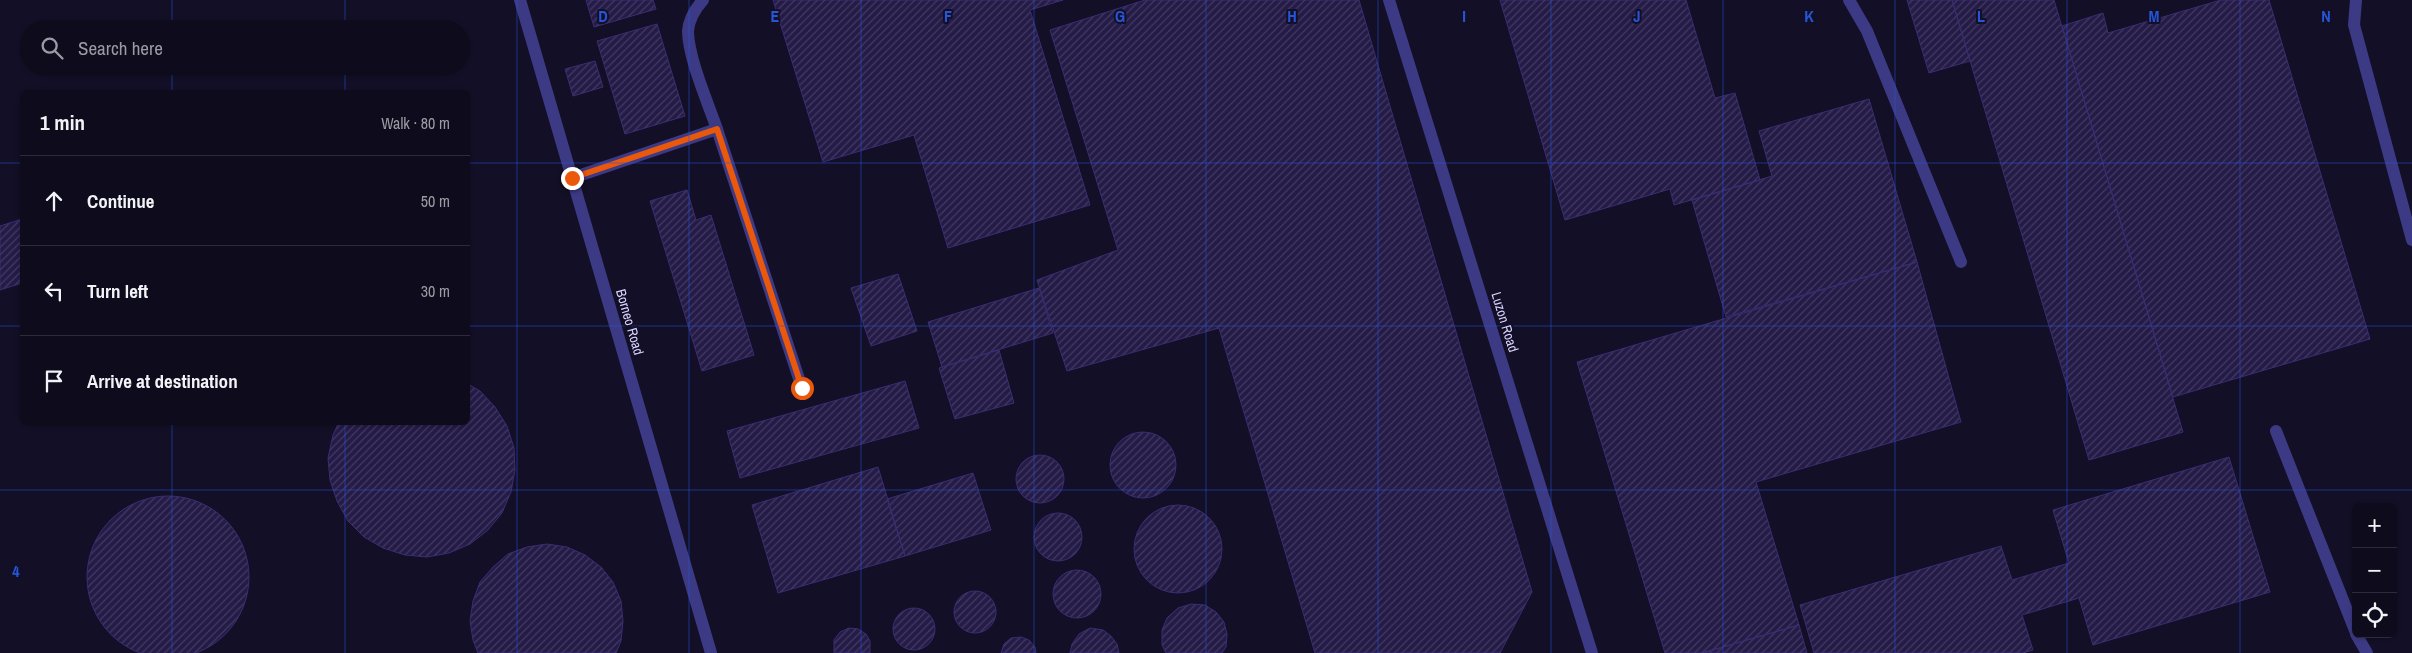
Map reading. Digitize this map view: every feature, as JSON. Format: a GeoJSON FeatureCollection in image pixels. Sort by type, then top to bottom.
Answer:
{"type":"FeatureCollection","features":[{"type":"Feature","properties":{"kind":"lane","name":"Borneo Road"},"geometry":{"type":"LineString","coordinates":[[520,0],[711,653]]}},
{"type":"Feature","properties":{"kind":"lane"},"geometry":{"type":"LineString","coordinates":[[703,0],[694,11],[688,30],[690,46],[802,388]]}},
{"type":"Feature","properties":{"kind":"lane","name":"Luzon Road"},"geometry":{"type":"LineString","coordinates":[[1389,0],[1592,653]]}},
{"type":"Feature","properties":{"kind":"lane"},"geometry":{"type":"LineString","coordinates":[[1849,0],[1867,32],[1961,262]]}},
{"type":"Feature","properties":{"kind":"lane"},"geometry":{"type":"LineString","coordinates":[[2356,0],[2354,25],[2412,240]]}},
{"type":"Feature","properties":{"kind":"lane"},"geometry":{"type":"LineString","coordinates":[[572,178],[717,129]]}},
{"type":"Feature","properties":{"kind":"lane"},"geometry":{"type":"LineString","coordinates":[[2276,431],[2352,624]]}},
{"type":"Feature","properties":{"kind":"lane"},"geometry":{"type":"LineString","coordinates":[[2358,638],[2367,653]]}},
{"type":"Feature","properties":{"kind":"building"},"geometry":{"type":"Polygon","coordinates":[[[586,0],[653,0],[656,9],[594,27],[586,0]]]}},
{"type":"Feature","properties":{"kind":"building"},"geometry":{"type":"Polygon","coordinates":[[[773,0],[1063,0],[1030,10],[1090,205],[948,248],[914,135],[823,162],[773,0]]]}},
{"type":"Feature","properties":{"kind":"building"},"geometry":{"type":"Polygon","coordinates":[[[1145,0],[1359,0],[1532,592],[1500,653],[1315,653],[1219,328],[1067,371],[1037,280],[1118,250],[1050,30],[1145,0]]]}},
{"type":"Feature","properties":{"kind":"building"},"geometry":{"type":"Polygon","coordinates":[[[1500,0],[1686,0],[1715,98],[1735,93],[1760,180],[1674,205],[1670,189],[1565,220],[1500,0]]]}},
{"type":"Feature","properties":{"kind":"building"},"geometry":{"type":"Polygon","coordinates":[[[1907,0],[1952,0],[1970,61],[1929,73],[1907,0]]]}},
{"type":"Feature","properties":{"kind":"building"},"geometry":{"type":"Polygon","coordinates":[[[1952,0],[2054,0],[2183,432],[2089,460],[1952,0]]]}},
{"type":"Feature","properties":{"kind":"building"},"geometry":{"type":"Polygon","coordinates":[[[2221,0],[2269,0],[2370,339],[2173,397],[2062,26],[2103,13],[2108,33],[2221,0]]]}},
{"type":"Feature","properties":{"kind":"building"},"geometry":{"type":"Polygon","coordinates":[[[657,24],[685,116],[625,134],[597,41],[657,24]]]}},
{"type":"Feature","properties":{"kind":"building"},"geometry":{"type":"Polygon","coordinates":[[[595,61],[603,87],[573,96],[565,69],[595,61]]]}},
{"type":"Feature","properties":{"kind":"building"},"geometry":{"type":"Polygon","coordinates":[[[1869,99],[1917,262],[1726,317],[1692,200],[1772,176],[1759,131],[1869,99]]]}},
{"type":"Feature","properties":{"kind":"building"},"geometry":{"type":"Polygon","coordinates":[[[687,190],[696,220],[711,215],[754,355],[702,371],[650,201],[687,190]]]}},
{"type":"Feature","properties":{"kind":"building"},"geometry":{"type":"Polygon","coordinates":[[[20,220],[20,284],[0,290],[0,226],[20,220]]]}},
{"type":"Feature","properties":{"kind":"building"},"geometry":{"type":"Polygon","coordinates":[[[1917,262],[1961,422],[1756,482],[1799,625],[1702,653],[1665,653],[1577,362],[1917,262]]]}},
{"type":"Feature","properties":{"kind":"building"},"geometry":{"type":"Polygon","coordinates":[[[898,274],[917,331],[871,346],[851,288],[898,274]]]}},
{"type":"Feature","properties":{"kind":"building"},"geometry":{"type":"Polygon","coordinates":[[[1039,288],[1053,333],[942,367],[928,322],[1039,288]]]}},
{"type":"Feature","properties":{"kind":"building"},"geometry":{"type":"Polygon","coordinates":[[[999,350],[1014,403],[955,419],[939,368],[999,350]]]}},
{"type":"Feature","properties":{"kind":"building"},"geometry":{"type":"Polygon","coordinates":[[[905,381],[919,428],[740,478],[727,431],[905,381]]]}},
{"type":"Feature","properties":{"kind":"building"},"geometry":{"type":"Polygon","coordinates":[[[470,385],[480,391],[495,407],[507,426],[514,448],[515,470],[511,492],[502,513],[488,530],[470,544],[449,553],[427,557],[405,555],[383,548],[364,537],[348,521],[337,501],[330,480],[328,458],[333,435],[338,425],[470,425],[470,385]]]}},
{"type":"Feature","properties":{"kind":"building"},"geometry":{"type":"Polygon","coordinates":[[[1143,432],[1156,435],[1166,442],[1173,452],[1176,465],[1173,478],[1166,488],[1156,495],[1143,498],[1130,495],[1120,488],[1113,478],[1110,465],[1113,452],[1120,442],[1130,435],[1143,432]]]}},
{"type":"Feature","properties":{"kind":"building"},"geometry":{"type":"Polygon","coordinates":[[[1040,455],[1049,457],[1057,462],[1062,470],[1064,479],[1062,488],[1057,496],[1049,501],[1040,503],[1031,501],[1023,496],[1018,488],[1016,479],[1018,470],[1023,462],[1031,457],[1040,455]]]}},
{"type":"Feature","properties":{"kind":"building"},"geometry":{"type":"Polygon","coordinates":[[[2229,457],[2270,592],[2093,645],[2079,598],[2022,615],[2033,650],[2023,653],[1814,653],[1800,605],[2001,546],[2012,580],[2069,563],[2053,510],[2229,457]]]}},
{"type":"Feature","properties":{"kind":"building"},"geometry":{"type":"Polygon","coordinates":[[[878,467],[905,556],[778,593],[752,505],[878,467]]]}},
{"type":"Feature","properties":{"kind":"building"},"geometry":{"type":"Polygon","coordinates":[[[973,473],[991,530],[905,556],[887,499],[973,473]]]}},
{"type":"Feature","properties":{"kind":"building"},"geometry":{"type":"Polygon","coordinates":[[[168,496],[199,502],[225,520],[243,546],[248,569],[247,593],[243,608],[235,622],[213,644],[191,654],[145,654],[123,644],[101,622],[93,608],[87,577],[93,546],[111,520],[137,502],[168,496]]]}},
{"type":"Feature","properties":{"kind":"building"},"geometry":{"type":"Polygon","coordinates":[[[1178,505],[1195,508],[1203,512],[1215,524],[1219,532],[1222,549],[1219,566],[1215,574],[1203,586],[1195,590],[1178,593],[1161,590],[1153,586],[1141,574],[1137,566],[1134,549],[1137,532],[1141,524],[1153,512],[1161,508],[1178,505]]]}},
{"type":"Feature","properties":{"kind":"building"},"geometry":{"type":"Polygon","coordinates":[[[1058,513],[1067,515],[1075,520],[1080,528],[1082,537],[1080,546],[1075,554],[1067,559],[1058,561],[1049,559],[1041,554],[1036,546],[1034,537],[1036,528],[1041,520],[1049,515],[1058,513]]]}},
{"type":"Feature","properties":{"kind":"building"},"geometry":{"type":"Polygon","coordinates":[[[547,544],[567,547],[585,555],[601,567],[613,582],[621,601],[623,621],[621,641],[616,653],[478,653],[473,640],[470,621],[473,601],[480,582],[508,554],[527,547],[547,544]]]}},
{"type":"Feature","properties":{"kind":"building"},"geometry":{"type":"Polygon","coordinates":[[[1072,570],[1082,570],[1094,577],[1101,589],[1101,599],[1094,611],[1082,618],[1072,618],[1064,614],[1057,607],[1053,599],[1053,589],[1057,581],[1064,574],[1072,570]]]}},
{"type":"Feature","properties":{"kind":"building"},"geometry":{"type":"Polygon","coordinates":[[[979,591],[987,594],[993,600],[996,612],[993,624],[987,630],[971,633],[963,630],[957,624],[954,608],[957,600],[963,594],[979,591]]]}},
{"type":"Feature","properties":{"kind":"building"},"geometry":{"type":"Polygon","coordinates":[[[1191,604],[1205,605],[1216,612],[1224,622],[1227,634],[1226,647],[1222,653],[1166,653],[1162,645],[1162,630],[1167,618],[1178,608],[1191,604]]]}},
{"type":"Feature","properties":{"kind":"building"},"geometry":{"type":"Polygon","coordinates":[[[914,608],[929,614],[935,629],[929,644],[914,650],[899,644],[893,629],[899,614],[914,608]]]}},
{"type":"Feature","properties":{"kind":"building"},"geometry":{"type":"Polygon","coordinates":[[[1799,625],[1807,653],[1702,653],[1799,625]]]}},
{"type":"Feature","properties":{"kind":"building"},"geometry":{"type":"Polygon","coordinates":[[[849,628],[858,629],[866,634],[870,641],[870,653],[834,653],[834,640],[840,632],[849,628]]]}},
{"type":"Feature","properties":{"kind":"building"},"geometry":{"type":"Polygon","coordinates":[[[1090,628],[1103,630],[1111,636],[1117,644],[1119,653],[1070,653],[1072,644],[1079,634],[1090,628]]]}},
{"type":"Feature","properties":{"kind":"building"},"geometry":{"type":"Polygon","coordinates":[[[1021,637],[1029,640],[1035,647],[1036,653],[1001,653],[1004,644],[1011,638],[1021,637]]]}},
{"type":"Feature","properties":{"kind":"route"},"geometry":{"type":"LineString","coordinates":[[572,178],[717,129],[802,388]]}}]}
